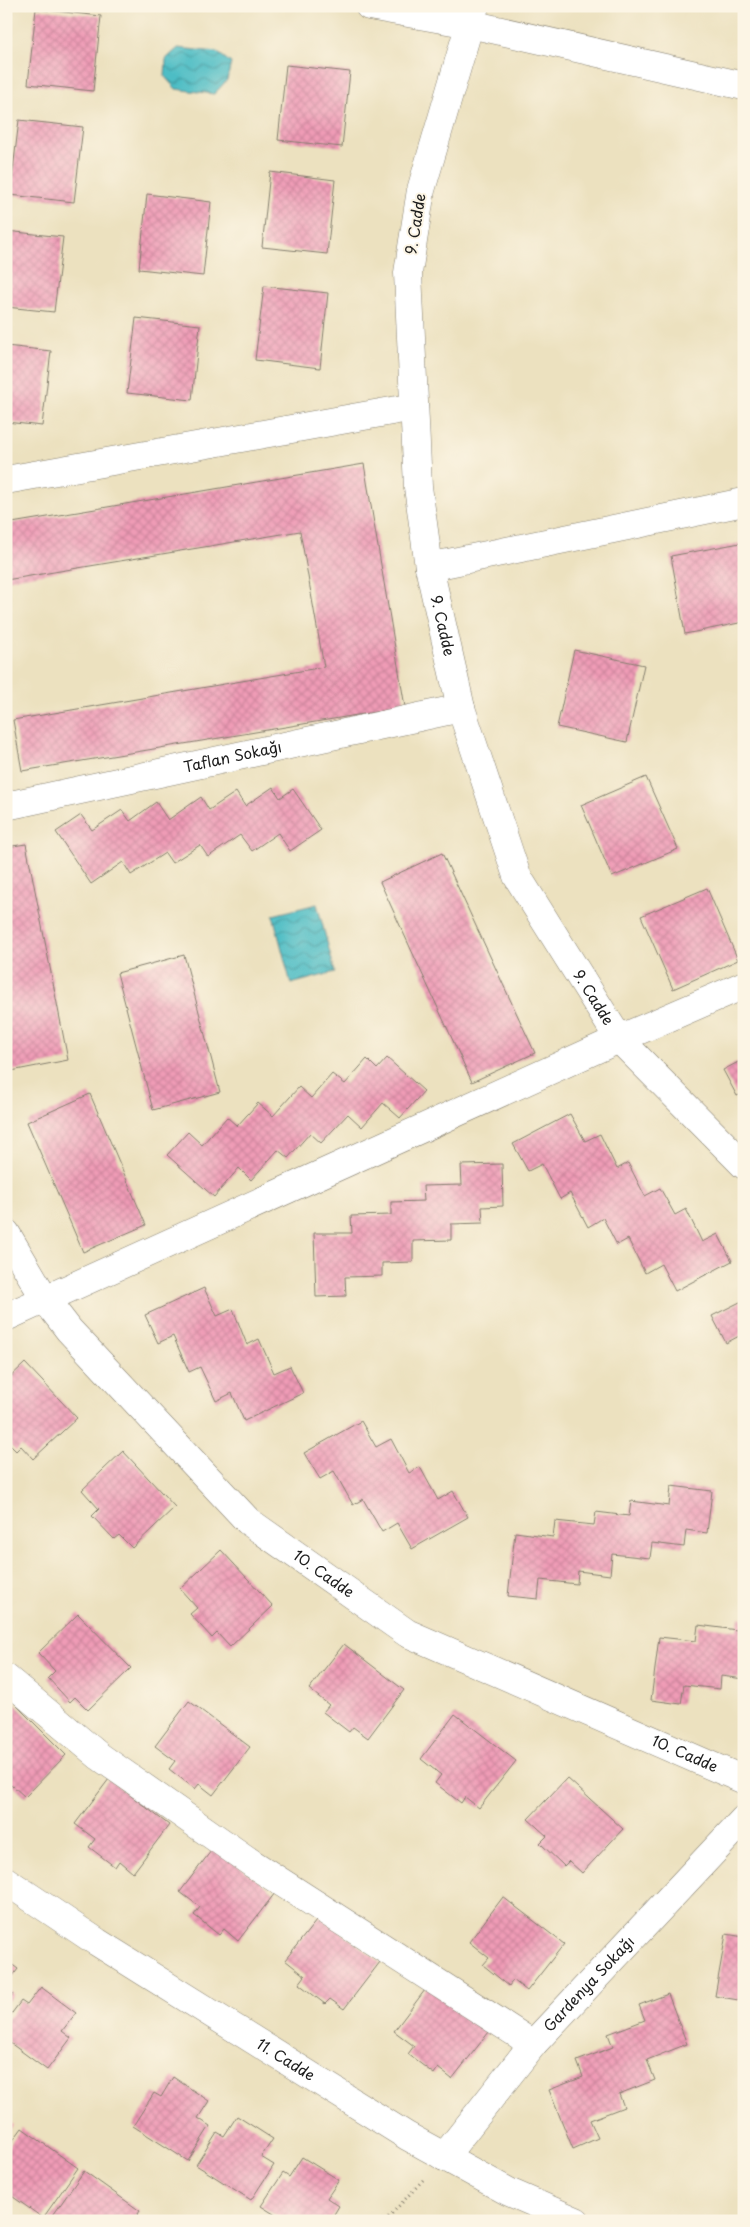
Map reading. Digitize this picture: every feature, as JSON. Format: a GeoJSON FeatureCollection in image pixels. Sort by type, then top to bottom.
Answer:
{"type":"FeatureCollection","features":[{"type":"Feature","properties":{"kind":"street"},"geometry":{"type":"LineString","coordinates":[[369,6],[473,15],[744,86]]}},
{"type":"Feature","properties":{"kind":"street","name":"9. Cadde"},"geometry":{"type":"LineString","coordinates":[[473,15],[421,190],[408,273],[418,488],[429,567],[461,708],[517,876],[619,1039],[744,1165]]}},
{"type":"Feature","properties":{"kind":"street"},"geometry":{"type":"LineString","coordinates":[[6,480],[414,407]]}},
{"type":"Feature","properties":{"kind":"street"},"geometry":{"type":"LineString","coordinates":[[429,567],[744,502]]}},
{"type":"Feature","properties":{"kind":"street","name":"Taflan Sokağı"},"geometry":{"type":"LineString","coordinates":[[6,806],[461,708]]}},
{"type":"Feature","properties":{"kind":"street"},"geometry":{"type":"LineString","coordinates":[[6,1317],[619,1039],[744,985]]}},
{"type":"Feature","properties":{"kind":"street","name":"10. Cadde"},"geometry":{"type":"LineString","coordinates":[[6,1233],[45,1299],[76,1338],[248,1521],[407,1633],[744,1780]]}},
{"type":"Feature","properties":{"kind":"street"},"geometry":{"type":"LineString","coordinates":[[6,1678],[99,1756],[253,1864],[533,2044]]}},
{"type":"Feature","properties":{"kind":"street","name":"Gardenya Sokağı"},"geometry":{"type":"LineString","coordinates":[[444,2157],[533,2044],[744,1819]]}},
{"type":"Feature","properties":{"kind":"street","name":"11. Cadde"},"geometry":{"type":"LineString","coordinates":[[6,1881],[97,1942],[444,2157],[509,2192],[576,2221]]}},
{"type":"Feature","properties":{"kind":"path"},"geometry":{"type":"LineString","coordinates":[[385,2221],[444,2157]]}},
{"type":"Feature","properties":{"kind":"water"},"geometry":{"type":"Polygon","coordinates":[[[178,48],[217,52],[231,63],[227,80],[214,94],[176,89],[165,77],[166,59],[178,48]]]}},
{"type":"Feature","properties":{"kind":"water"},"geometry":{"type":"Polygon","coordinates":[[[317,904],[335,972],[291,984],[273,915],[317,904]]]}},
{"type":"Feature","properties":{"kind":"building"},"geometry":{"type":"Polygon","coordinates":[[[36,9],[101,16],[93,91],[28,84],[36,9]]]}},
{"type":"Feature","properties":{"kind":"building"},"geometry":{"type":"Polygon","coordinates":[[[286,65],[350,72],[342,147],[278,140],[286,65]]]}},
{"type":"Feature","properties":{"kind":"building"},"geometry":{"type":"Polygon","coordinates":[[[19,120],[83,127],[74,202],[10,195],[19,120]]]}},
{"type":"Feature","properties":{"kind":"building"},"geometry":{"type":"Polygon","coordinates":[[[270,172],[335,180],[327,254],[262,247],[270,172]]]}},
{"type":"Feature","properties":{"kind":"building"},"geometry":{"type":"Polygon","coordinates":[[[147,194],[211,202],[203,276],[139,269],[147,194]]]}},
{"type":"Feature","properties":{"kind":"building"},"geometry":{"type":"Polygon","coordinates":[[[6,231],[63,237],[54,312],[6,307],[6,231]]]}},
{"type":"Feature","properties":{"kind":"building"},"geometry":{"type":"Polygon","coordinates":[[[264,286],[328,293],[320,368],[255,360],[264,286]]]}},
{"type":"Feature","properties":{"kind":"building"},"geometry":{"type":"Polygon","coordinates":[[[136,318],[200,325],[192,400],[127,393],[136,318]]]}},
{"type":"Feature","properties":{"kind":"building"},"geometry":{"type":"Polygon","coordinates":[[[6,346],[51,351],[42,426],[6,422],[6,346]]]}},
{"type":"Feature","properties":{"kind":"building"},"geometry":{"type":"Polygon","coordinates":[[[364,464],[405,707],[22,771],[13,720],[324,667],[300,531],[6,580],[6,524],[364,464]]]}},
{"type":"Feature","properties":{"kind":"building"},"geometry":{"type":"Polygon","coordinates":[[[740,543],[744,561],[744,622],[685,634],[671,556],[740,543]]]}},
{"type":"Feature","properties":{"kind":"building"},"geometry":{"type":"Polygon","coordinates":[[[574,650],[644,665],[627,742],[557,727],[574,650]]]}},
{"type":"Feature","properties":{"kind":"building"},"geometry":{"type":"Polygon","coordinates":[[[646,777],[678,849],[612,877],[581,805],[646,777]]]}},
{"type":"Feature","properties":{"kind":"building"},"geometry":{"type":"Polygon","coordinates":[[[273,787],[280,798],[293,789],[321,830],[290,851],[278,833],[252,851],[240,835],[208,857],[200,845],[172,863],[165,853],[131,875],[123,862],[91,884],[56,832],[81,815],[92,830],[122,810],[130,821],[156,802],[168,820],[201,797],[209,810],[236,792],[245,806],[273,787]]]}},
{"type":"Feature","properties":{"kind":"building"},"geometry":{"type":"Polygon","coordinates":[[[26,844],[68,1060],[6,1072],[6,847],[26,844]]]}},
{"type":"Feature","properties":{"kind":"building"},"geometry":{"type":"Polygon","coordinates":[[[442,853],[535,1053],[472,1082],[380,882],[442,853]]]}},
{"type":"Feature","properties":{"kind":"building"},"geometry":{"type":"Polygon","coordinates":[[[707,888],[738,960],[673,989],[641,916],[707,888]]]}},
{"type":"Feature","properties":{"kind":"building"},"geometry":{"type":"Polygon","coordinates":[[[184,955],[220,1092],[153,1110],[117,973],[184,955]]]}},
{"type":"Feature","properties":{"kind":"building"},"geometry":{"type":"Polygon","coordinates":[[[387,1058],[424,1091],[400,1118],[383,1103],[362,1127],[348,1114],[321,1143],[310,1133],[288,1158],[278,1150],[251,1180],[239,1168],[214,1197],[167,1155],[188,1132],[202,1145],[227,1117],[237,1126],[258,1103],[273,1116],[299,1087],[311,1098],[332,1074],[345,1084],[367,1059],[377,1069],[387,1058]]]}},
{"type":"Feature","properties":{"kind":"building"},"geometry":{"type":"Polygon","coordinates":[[[744,1059],[744,1093],[737,1096],[723,1070],[744,1059]]]}},
{"type":"Feature","properties":{"kind":"building"},"geometry":{"type":"Polygon","coordinates":[[[90,1094],[146,1225],[83,1252],[27,1122],[90,1094]]]}},
{"type":"Feature","properties":{"kind":"building"},"geometry":{"type":"Polygon","coordinates":[[[570,1114],[585,1141],[600,1134],[617,1169],[628,1163],[645,1196],[660,1188],[675,1215],[686,1209],[702,1242],[718,1234],[732,1261],[675,1291],[661,1264],[645,1273],[628,1239],[617,1245],[603,1218],[588,1227],[570,1193],[560,1199],[542,1164],[528,1171],[513,1144],[570,1114]]]}},
{"type":"Feature","properties":{"kind":"building"},"geometry":{"type":"Polygon","coordinates":[[[502,1164],[503,1206],[482,1207],[483,1223],[451,1224],[451,1240],[413,1241],[413,1262],[382,1263],[382,1276],[345,1277],[346,1296],[316,1297],[314,1233],[352,1233],[351,1216],[391,1215],[391,1202],[424,1201],[423,1186],[462,1185],[461,1165],[502,1164]]]}},
{"type":"Feature","properties":{"kind":"building"},"geometry":{"type":"Polygon","coordinates":[[[204,1288],[217,1316],[233,1309],[247,1345],[259,1339],[274,1373],[290,1366],[303,1393],[244,1421],[232,1393],[216,1401],[200,1367],[189,1372],[173,1336],[158,1343],[145,1315],[204,1288]]]}},
{"type":"Feature","properties":{"kind":"building"},"geometry":{"type":"Polygon","coordinates":[[[744,1300],[744,1341],[741,1335],[726,1343],[712,1316],[744,1300]]]}},
{"type":"Feature","properties":{"kind":"building"},"geometry":{"type":"Polygon","coordinates":[[[25,1363],[77,1418],[33,1459],[21,1446],[16,1451],[6,1441],[6,1381],[25,1363]]]}},
{"type":"Feature","properties":{"kind":"building"},"geometry":{"type":"Polygon","coordinates":[[[361,1421],[376,1447],[391,1439],[409,1473],[420,1467],[438,1500],[453,1491],[468,1517],[412,1549],[397,1523],[382,1532],[363,1499],[353,1505],[334,1471],[320,1479],[304,1453],[361,1421]]]}},
{"type":"Feature","properties":{"kind":"building"},"geometry":{"type":"Polygon","coordinates":[[[123,1451],[175,1507],[132,1548],[119,1535],[114,1539],[92,1516],[99,1509],[82,1490],[123,1451]]]}},
{"type":"Feature","properties":{"kind":"building"},"geometry":{"type":"Polygon","coordinates":[[[671,1486],[712,1491],[707,1533],[686,1530],[684,1547],[652,1543],[650,1558],[612,1554],[610,1575],[578,1571],[577,1584],[540,1580],[538,1599],[508,1596],[515,1532],[553,1537],[555,1521],[594,1525],[596,1512],[629,1516],[631,1501],[669,1506],[671,1486]]]}},
{"type":"Feature","properties":{"kind":"building"},"geometry":{"type":"Polygon","coordinates":[[[221,1550],[273,1606],[230,1647],[217,1633],[212,1638],[190,1614],[197,1608],[180,1589],[221,1550]]]}},
{"type":"Feature","properties":{"kind":"building"},"geometry":{"type":"Polygon","coordinates":[[[78,1614],[131,1668],[88,1710],[75,1697],[70,1702],[48,1678],[55,1671],[38,1653],[78,1614]]]}},
{"type":"Feature","properties":{"kind":"building"},"geometry":{"type":"Polygon","coordinates":[[[739,1617],[744,1618],[744,1679],[721,1676],[720,1689],[684,1685],[681,1704],[651,1700],[659,1637],[696,1641],[698,1625],[737,1630],[739,1617]]]}},
{"type":"Feature","properties":{"kind":"building"},"geometry":{"type":"Polygon","coordinates":[[[344,1644],[404,1690],[368,1738],[353,1727],[349,1732],[323,1712],[329,1705],[309,1689],[344,1644]]]}},
{"type":"Feature","properties":{"kind":"building"},"geometry":{"type":"Polygon","coordinates":[[[12,1701],[66,1755],[25,1797],[12,1785],[6,1790],[6,1707],[12,1701]]]}},
{"type":"Feature","properties":{"kind":"building"},"geometry":{"type":"Polygon","coordinates":[[[189,1701],[250,1747],[213,1795],[199,1784],[195,1789],[169,1769],[175,1761],[155,1746],[189,1701]]]}},
{"type":"Feature","properties":{"kind":"building"},"geometry":{"type":"Polygon","coordinates":[[[455,1714],[516,1761],[479,1808],[465,1797],[461,1803],[435,1783],[441,1775],[421,1759],[455,1714]]]}},
{"type":"Feature","properties":{"kind":"building"},"geometry":{"type":"Polygon","coordinates":[[[567,1778],[623,1829],[582,1873],[569,1861],[564,1866],[540,1843],[547,1836],[528,1819],[567,1778]]]}},
{"type":"Feature","properties":{"kind":"building"},"geometry":{"type":"Polygon","coordinates":[[[109,1779],[169,1825],[133,1873],[119,1861],[115,1867],[89,1847],[95,1839],[75,1824],[109,1779]]]}},
{"type":"Feature","properties":{"kind":"building"},"geometry":{"type":"Polygon","coordinates":[[[214,1847],[275,1893],[238,1941],[224,1929],[219,1935],[194,1915],[200,1907],[180,1892],[214,1847]]]}},
{"type":"Feature","properties":{"kind":"building"},"geometry":{"type":"Polygon","coordinates":[[[503,1897],[564,1944],[527,1991],[513,1980],[509,1986],[483,1965],[489,1958],[469,1942],[503,1897]]]}},
{"type":"Feature","properties":{"kind":"building"},"geometry":{"type":"Polygon","coordinates":[[[320,1916],[380,1962],[344,2009],[330,1999],[325,2004],[299,1984],[305,1976],[285,1960],[320,1916]]]}},
{"type":"Feature","properties":{"kind":"building"},"geometry":{"type":"Polygon","coordinates":[[[726,1934],[744,1937],[744,2001],[715,1996],[726,1934]]]}},
{"type":"Feature","properties":{"kind":"building"},"geometry":{"type":"Polygon","coordinates":[[[6,1960],[18,1969],[6,1985],[6,1960]]]}},
{"type":"Feature","properties":{"kind":"building"},"geometry":{"type":"Polygon","coordinates":[[[428,1986],[489,2032],[452,2079],[438,2068],[434,2074],[408,2054],[414,2046],[394,2031],[428,1986]]]}},
{"type":"Feature","properties":{"kind":"building"},"geometry":{"type":"Polygon","coordinates":[[[41,1987],[76,2013],[62,2031],[71,2038],[47,2070],[6,2040],[6,2021],[21,2001],[27,2005],[41,1987]]]}},
{"type":"Feature","properties":{"kind":"building"},"geometry":{"type":"Polygon","coordinates":[[[6,1989],[13,1994],[6,2003],[6,1989]]]}},
{"type":"Feature","properties":{"kind":"building"},"geometry":{"type":"Polygon","coordinates":[[[668,1994],[687,2044],[647,2060],[655,2080],[619,2094],[624,2107],[590,2120],[598,2138],[573,2149],[549,2090],[583,2077],[577,2061],[613,2047],[608,2034],[645,2020],[639,2005],[668,1994]]]}},
{"type":"Feature","properties":{"kind":"building"},"geometry":{"type":"Polygon","coordinates":[[[173,2077],[209,2101],[198,2118],[210,2126],[188,2161],[133,2126],[154,2093],[161,2097],[173,2077]]]}},
{"type":"Feature","properties":{"kind":"building"},"geometry":{"type":"Polygon","coordinates":[[[237,2116],[273,2139],[261,2157],[274,2165],[251,2200],[196,2165],[217,2132],[224,2136],[237,2116]]]}},
{"type":"Feature","properties":{"kind":"building"},"geometry":{"type":"Polygon","coordinates":[[[6,2120],[13,2125],[6,2134],[6,2120]]]}},
{"type":"Feature","properties":{"kind":"building"},"geometry":{"type":"Polygon","coordinates":[[[22,2128],[78,2168],[43,2218],[6,2192],[6,2150],[22,2128]]]}},
{"type":"Feature","properties":{"kind":"building"},"geometry":{"type":"Polygon","coordinates":[[[302,2157],[339,2180],[327,2198],[339,2206],[330,2221],[285,2221],[261,2206],[283,2173],[289,2177],[302,2157]]]}},
{"type":"Feature","properties":{"kind":"building"},"geometry":{"type":"Polygon","coordinates":[[[84,2171],[140,2211],[133,2221],[49,2221],[84,2171]]]}}]}
